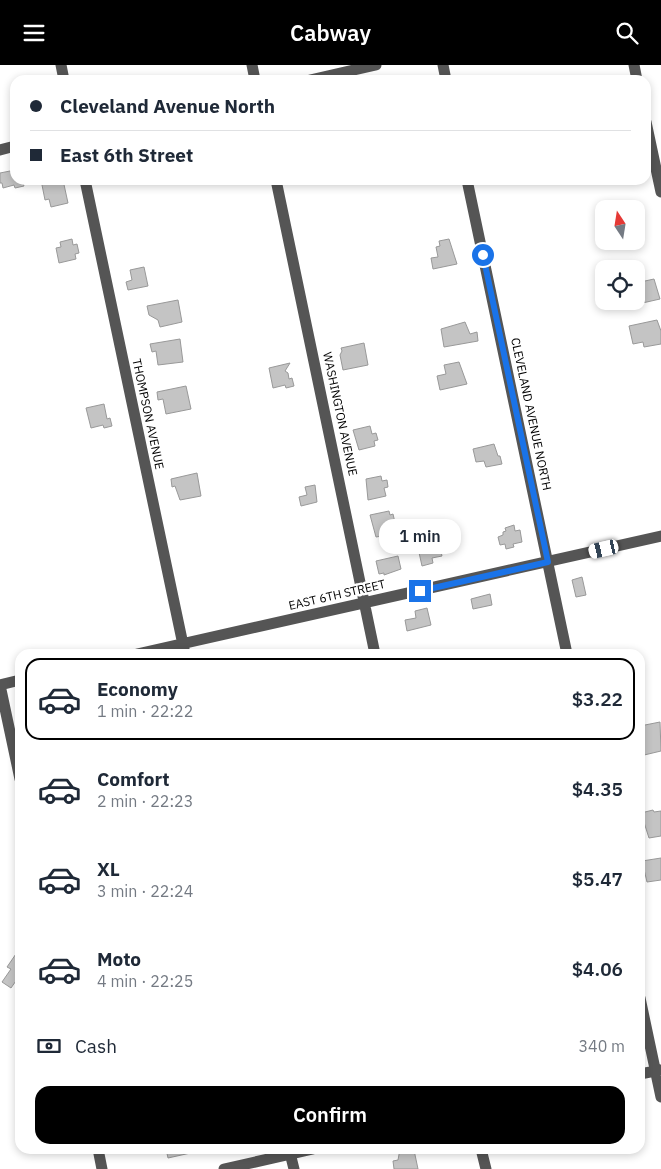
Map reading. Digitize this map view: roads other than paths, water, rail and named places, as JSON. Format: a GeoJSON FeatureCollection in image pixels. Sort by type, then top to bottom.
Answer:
{"type":"FeatureCollection","features":[{"type":"Feature","properties":{"kind":"street"},"geometry":{"type":"LineString","coordinates":[[332,75],[376,65]]}},
{"type":"Feature","properties":{"kind":"street"},"geometry":{"type":"LineString","coordinates":[[651,145],[661,192]]}},
{"type":"Feature","properties":{"kind":"street","name":"THOMPSON AVENUE"},"geometry":{"type":"LineString","coordinates":[[86,185],[184,649]]}},
{"type":"Feature","properties":{"kind":"street","name":"WASHINGTON AVENUE"},"geometry":{"type":"LineString","coordinates":[[277,185],[374,649]]}},
{"type":"Feature","properties":{"kind":"street","name":"CLEVELAND AVENUE NORTH"},"geometry":{"type":"LineString","coordinates":[[468,185],[566,649]]}},
{"type":"Feature","properties":{"kind":"street","name":"EAST 6TH STREET"},"geometry":{"type":"LineString","coordinates":[[184,649],[365,603],[661,536]]}},
{"type":"Feature","properties":{"kind":"street"},"geometry":{"type":"LineString","coordinates":[[15,681],[0,685],[15,756]]}},
{"type":"Feature","properties":{"kind":"street"},"geometry":{"type":"LineString","coordinates":[[645,1018],[658,1070],[661,1097]]}},
{"type":"Feature","properties":{"kind":"street"},"geometry":{"type":"LineString","coordinates":[[645,1074],[658,1070]]}},
{"type":"Feature","properties":{"kind":"street"},"geometry":{"type":"LineString","coordinates":[[99,1154],[102,1169]]}},
{"type":"Feature","properties":{"kind":"street"},"geometry":{"type":"LineString","coordinates":[[224,1169],[279,1154]]}},
{"type":"Feature","properties":{"kind":"street"},"geometry":{"type":"LineString","coordinates":[[291,1154],[294,1169]]}},
{"type":"Feature","properties":{"kind":"street"},"geometry":{"type":"LineString","coordinates":[[482,1154],[486,1169]]}}]}
